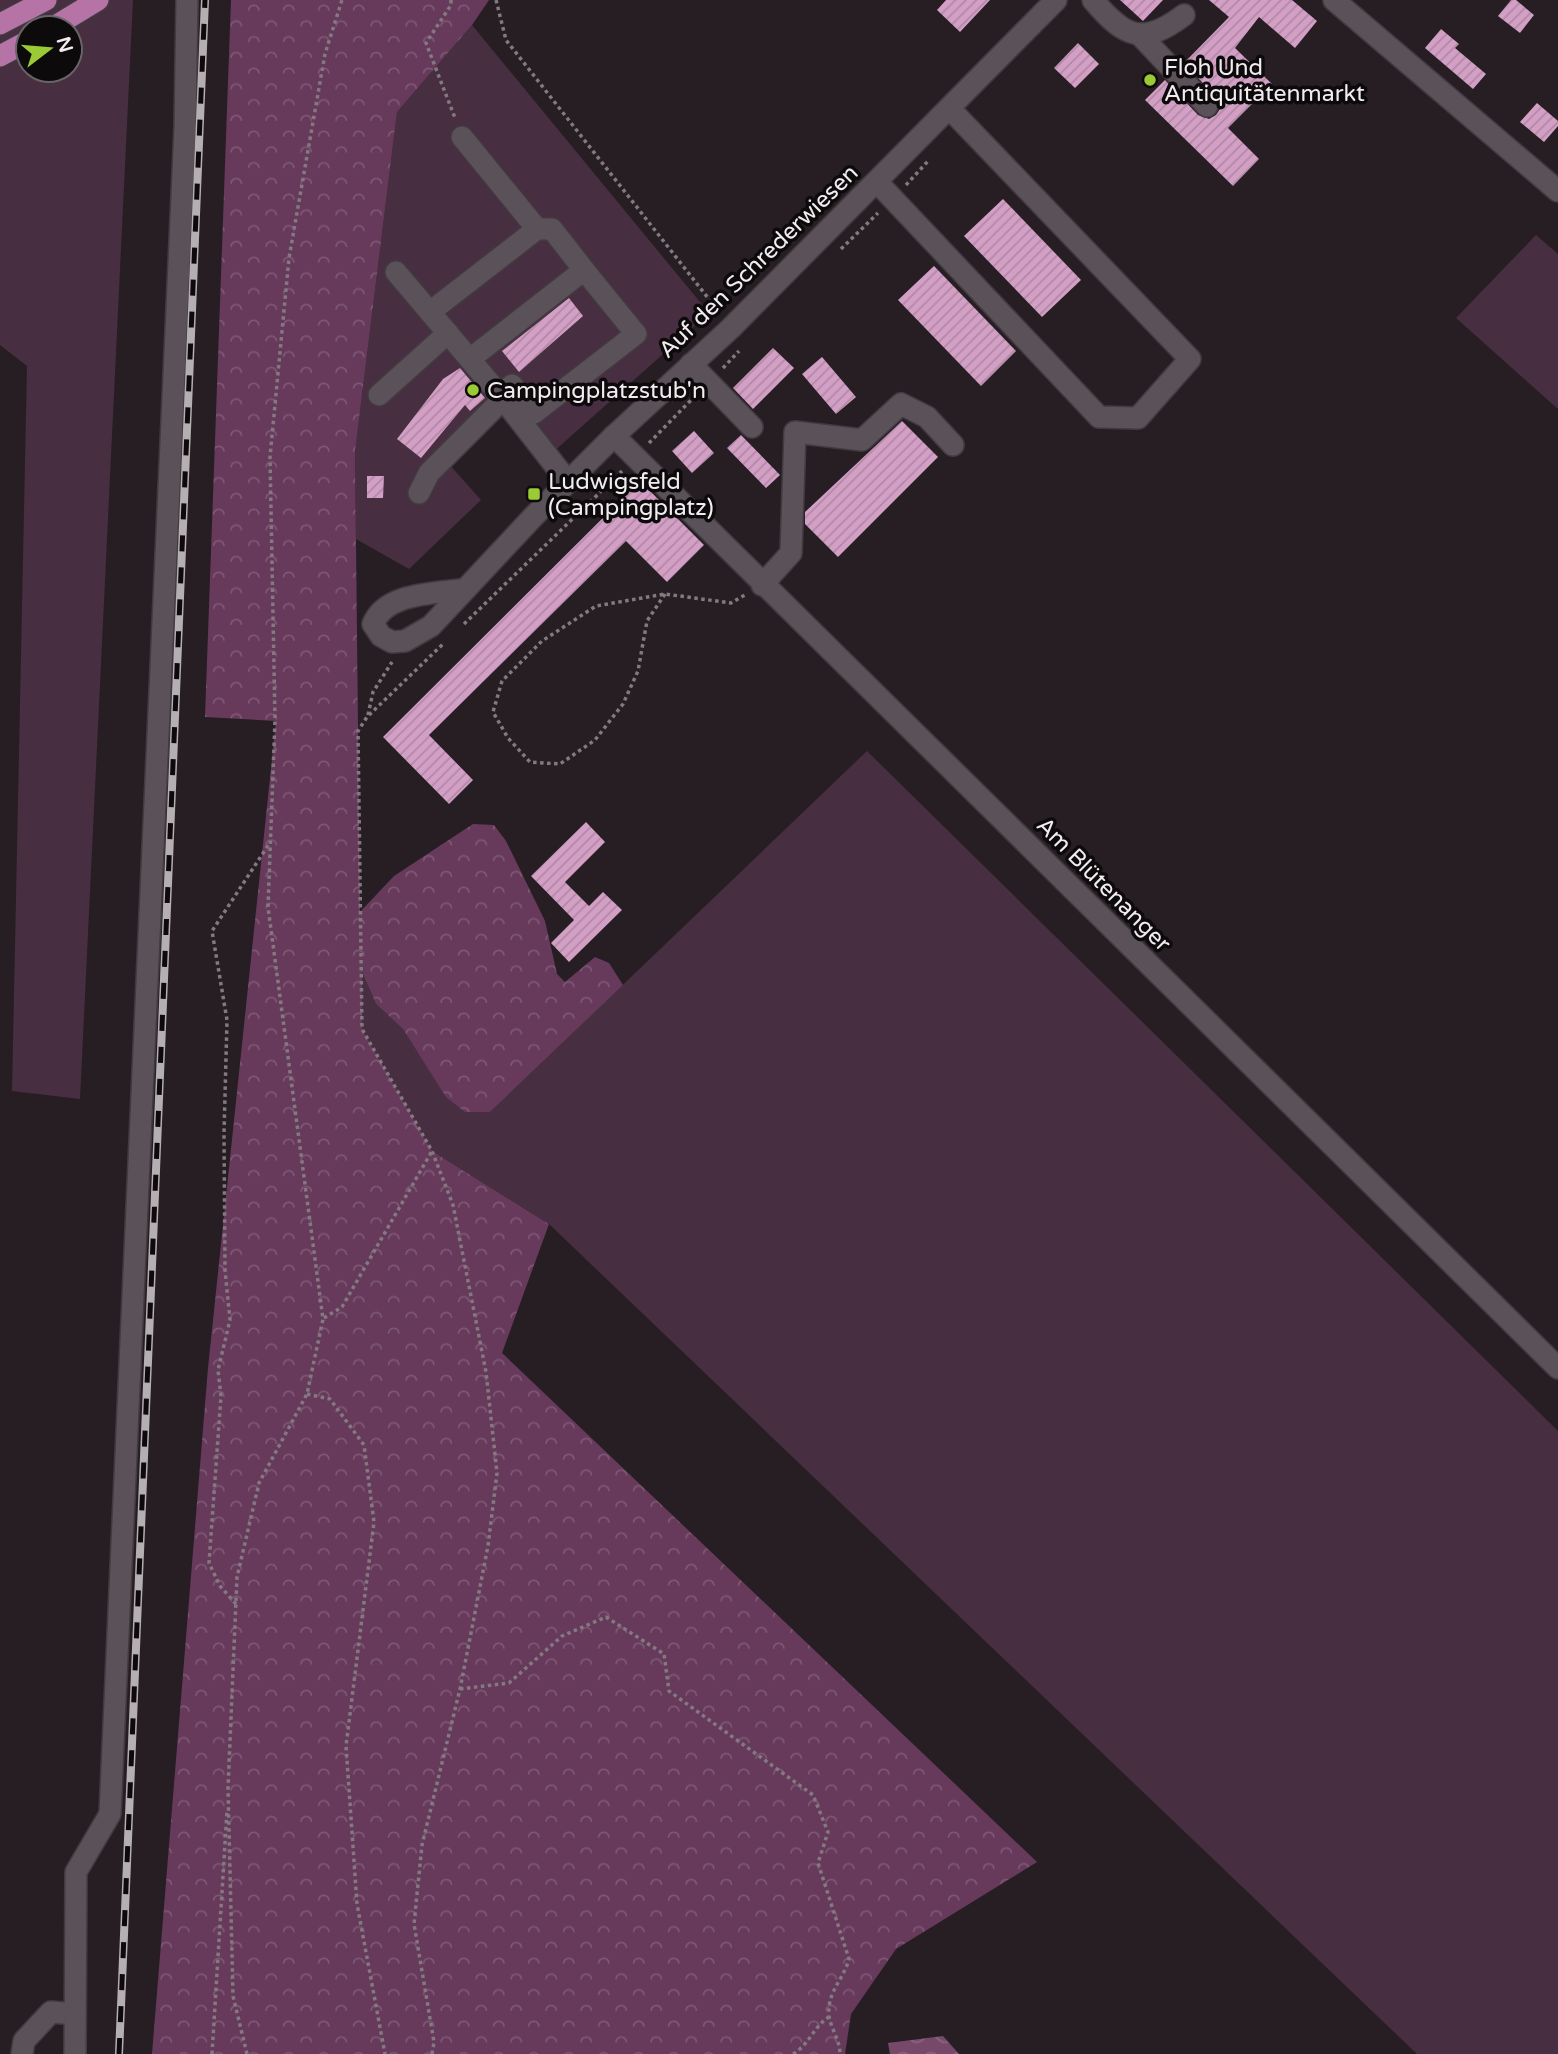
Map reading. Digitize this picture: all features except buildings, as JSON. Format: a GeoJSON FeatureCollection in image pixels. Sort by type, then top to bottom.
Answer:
{"type":"FeatureCollection","features":[{"type":"Feature","properties":{"kind":"main road"},"geometry":{"type":"LineString","coordinates":[[0,24],[46,0]]}},
{"type":"Feature","properties":{"kind":"main road"},"geometry":{"type":"LineString","coordinates":[[75,14],[98,0]]}},
{"type":"Feature","properties":{"kind":"street"},"geometry":{"type":"LineString","coordinates":[[75,2054],[76,1871],[110,1814],[186,128],[187,0]]}},
{"type":"Feature","properties":{"kind":"street"},"geometry":{"type":"LineString","coordinates":[[1093,0],[1111,20],[1141,36],[1207,106]]}},
{"type":"Feature","properties":{"kind":"street"},"geometry":{"type":"LineString","coordinates":[[1334,0],[1558,191]]}},
{"type":"Feature","properties":{"kind":"street","name":"Auf den Schrederwiesen"},"geometry":{"type":"LineString","coordinates":[[405,641],[431,626],[614,436],[731,328],[950,109],[1050,2]]}},
{"type":"Feature","properties":{"kind":"street"},"geometry":{"type":"LineString","coordinates":[[1141,36],[1162,32],[1184,15]]}},
{"type":"Feature","properties":{"kind":"street"},"geometry":{"type":"LineString","coordinates":[[877,182],[1099,417],[1138,418],[1190,359],[950,109]]}},
{"type":"Feature","properties":{"kind":"street"},"geometry":{"type":"LineString","coordinates":[[462,137],[537,229]]}},
{"type":"Feature","properties":{"kind":"street"},"geometry":{"type":"LineString","coordinates":[[419,493],[429,473],[512,386],[534,413],[636,334],[552,229],[537,229],[430,312]]}},
{"type":"Feature","properties":{"kind":"street"},"geometry":{"type":"LineString","coordinates":[[470,359],[584,270]]}},
{"type":"Feature","properties":{"kind":"street"},"geometry":{"type":"LineString","coordinates":[[396,272],[502,397],[568,482]]}},
{"type":"Feature","properties":{"kind":"street"},"geometry":{"type":"LineString","coordinates":[[379,394],[448,333]]}},
{"type":"Feature","properties":{"kind":"street"},"geometry":{"type":"LineString","coordinates":[[691,364],[752,427]]}},
{"type":"Feature","properties":{"kind":"street"},"geometry":{"type":"LineString","coordinates":[[762,585],[791,553],[795,432],[862,440],[901,404],[927,417],[953,445]]}},
{"type":"Feature","properties":{"kind":"street","name":"Am Blütenanger"},"geometry":{"type":"LineString","coordinates":[[614,436],[634,459],[1558,1368]]}},
{"type":"Feature","properties":{"kind":"street"},"geometry":{"type":"LineString","coordinates":[[405,641],[392,642],[381,636],[373,624],[378,611],[391,602],[466,589]]}},
{"type":"Feature","properties":{"kind":"street"},"geometry":{"type":"LineString","coordinates":[[22,2054],[24,2041],[51,2012],[75,2014]]}},
{"type":"Feature","properties":{"kind":"path"},"geometry":{"type":"LineString","coordinates":[[212,2054],[237,1577],[259,1483],[307,1394],[323,1319],[268,907],[275,720],[270,457],[289,258],[325,54],[342,0]]}},
{"type":"Feature","properties":{"kind":"path"},"geometry":{"type":"LineString","coordinates":[[451,0],[452,5],[426,43],[462,137]]}},
{"type":"Feature","properties":{"kind":"path"},"geometry":{"type":"LineString","coordinates":[[496,0],[506,40],[731,328]]}},
{"type":"Feature","properties":{"kind":"path"},"geometry":{"type":"LineString","coordinates":[[456,631],[634,459]]}},
{"type":"Feature","properties":{"kind":"path"},"geometry":{"type":"LineString","coordinates":[[665,594],[647,621],[638,671],[623,704],[595,740],[560,764],[530,762],[508,738],[493,712],[502,681],[542,641],[596,606],[665,594],[732,603],[762,585]]}},
{"type":"Feature","properties":{"kind":"path"},"geometry":{"type":"LineString","coordinates":[[367,717],[373,692],[405,641]]}},
{"type":"Feature","properties":{"kind":"path"},"geometry":{"type":"LineString","coordinates":[[432,2054],[434,2042],[414,1923],[422,1845],[460,1689],[488,1546],[497,1473],[486,1372],[453,1205],[432,1151],[362,1029],[358,731],[367,717],[446,641]]}},
{"type":"Feature","properties":{"kind":"path"},"geometry":{"type":"LineString","coordinates":[[236,1604],[220,1586],[209,1563],[222,1395],[218,1370],[230,1320],[225,1270],[227,1020],[212,932],[270,842]]}},
{"type":"Feature","properties":{"kind":"path"},"geometry":{"type":"LineString","coordinates":[[323,1319],[342,1307],[432,1151]]}},
{"type":"Feature","properties":{"kind":"path"},"geometry":{"type":"LineString","coordinates":[[307,1394],[330,1399],[364,1445],[374,1522],[346,1746],[357,1904],[385,2054]]}},
{"type":"Feature","properties":{"kind":"path"},"geometry":{"type":"LineString","coordinates":[[460,1689],[509,1683],[562,1636],[606,1617],[664,1654],[669,1691],[813,1795],[828,1832],[818,1863],[849,1959],[845,1973],[832,1988],[829,2017],[840,2054]]}},
{"type":"Feature","properties":{"kind":"path"},"geometry":{"type":"LineString","coordinates":[[228,1788],[233,1996],[247,2054]]}},
{"type":"Feature","properties":{"kind":"path"},"geometry":{"type":"LineString","coordinates":[[793,2054],[804,2047],[816,2025],[829,2017]]}},
{"type":"Feature","properties":{"kind":"shaded area"},"geometry":{"type":"Polygon","coordinates":[[[0,0],[133,0],[80,1099],[12,1091],[27,366],[0,345],[0,0]]]}},
{"type":"Feature","properties":{"kind":"shaded area"},"geometry":{"type":"Polygon","coordinates":[[[472,25],[709,313],[552,453],[512,401],[448,463],[481,500],[409,569],[356,539],[355,452],[397,112],[472,25]]]}},
{"type":"Feature","properties":{"kind":"shaded area"},"geometry":{"type":"Polygon","coordinates":[[[1536,235],[1558,254],[1558,409],[1456,318],[1536,235]]]}},
{"type":"Feature","properties":{"kind":"shaded area"},"geometry":{"type":"Polygon","coordinates":[[[867,751],[1558,1431],[1558,2054],[1417,2054],[549,1224],[432,1151],[362,1029],[361,970],[376,1004],[403,1029],[442,1089],[490,1112],[867,751]]]}},
{"type":"Feature","properties":{"kind":"green space"},"geometry":{"type":"Polygon","coordinates":[[[231,0],[489,0],[472,25],[397,112],[355,452],[360,912],[394,876],[473,824],[494,825],[506,841],[545,921],[557,974],[565,982],[595,957],[609,963],[623,985],[490,1112],[465,1112],[446,1097],[403,1029],[376,1004],[362,972],[362,1029],[432,1151],[549,1224],[502,1353],[1037,1862],[896,1949],[851,2014],[845,2054],[152,2054],[208,1368],[276,721],[205,717],[231,0]]]}},
{"type":"Feature","properties":{"kind":"water"},"geometry":{"type":"Polygon","coordinates":[[[943,2036],[959,2054],[890,2054],[888,2043],[943,2036]]]}},
{"type":"Feature","properties":{"kind":"railway"},"geometry":{"type":"LineString","coordinates":[[119,2054],[205,0]]}},
{"type":"Feature","properties":{"kind":"place","name":"Floh Und Antiquitätenmarkt"},"geometry":{"type":"Point","coordinates":[1150,80]}},
{"type":"Feature","properties":{"kind":"place","name":"Campingplatzstub'n"},"geometry":{"type":"Point","coordinates":[473,390]}},
{"type":"Feature","properties":{"kind":"place","name":"Ludwigsfeld (Campingplatz)"},"geometry":{"type":"Point","coordinates":[534,494]}}]}
